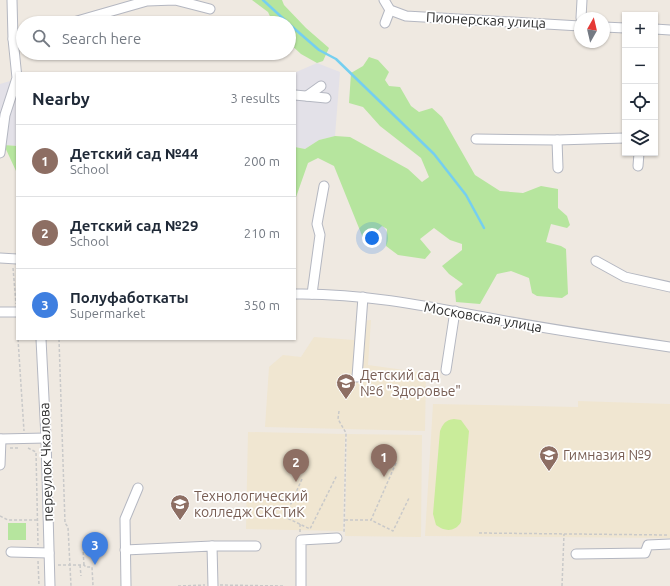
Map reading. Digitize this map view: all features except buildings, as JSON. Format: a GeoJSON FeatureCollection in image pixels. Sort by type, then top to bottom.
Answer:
{"type":"FeatureCollection","features":[{"type":"Feature","properties":{"kind":"street"},"geometry":{"type":"LineString","coordinates":[[12,0],[13,40],[16,72]]}},
{"type":"Feature","properties":{"kind":"street"},"geometry":{"type":"LineString","coordinates":[[95,16],[148,1],[175,0],[210,9]]}},
{"type":"Feature","properties":{"kind":"street"},"geometry":{"type":"LineString","coordinates":[[384,0],[391,11],[385,23]]}},
{"type":"Feature","properties":{"kind":"street"},"geometry":{"type":"LineString","coordinates":[[581,12],[582,0]]}},
{"type":"Feature","properties":{"kind":"street","name":"Пионерская улица"},"geometry":{"type":"LineString","coordinates":[[391,11],[406,16],[417,17],[574,26]]}},
{"type":"Feature","properties":{"kind":"street"},"geometry":{"type":"LineString","coordinates":[[610,27],[622,28]]}},
{"type":"Feature","properties":{"kind":"street"},"geometry":{"type":"LineString","coordinates":[[658,29],[670,30]]}},
{"type":"Feature","properties":{"kind":"street"},"geometry":{"type":"LineString","coordinates":[[0,154],[3,115],[13,105],[16,85]]}},
{"type":"Feature","properties":{"kind":"street"},"geometry":{"type":"LineString","coordinates":[[307,96],[321,86]]}},
{"type":"Feature","properties":{"kind":"street"},"geometry":{"type":"LineString","coordinates":[[296,95],[326,98]]}},
{"type":"Feature","properties":{"kind":"street"},"geometry":{"type":"LineString","coordinates":[[476,139],[558,140],[622,138]]}},
{"type":"Feature","properties":{"kind":"street"},"geometry":{"type":"LineString","coordinates":[[558,140],[558,168]]}},
{"type":"Feature","properties":{"kind":"street"},"geometry":{"type":"LineString","coordinates":[[638,166],[639,156]]}},
{"type":"Feature","properties":{"kind":"street"},"geometry":{"type":"LineString","coordinates":[[312,294],[320,235],[317,224],[324,186]]}},
{"type":"Feature","properties":{"kind":"street"},"geometry":{"type":"LineString","coordinates":[[0,258],[15,263]]}},
{"type":"Feature","properties":{"kind":"street"},"geometry":{"type":"LineString","coordinates":[[596,261],[625,278],[670,287]]}},
{"type":"Feature","properties":{"kind":"street","name":"Московская улица"},"geometry":{"type":"LineString","coordinates":[[296,294],[363,297],[455,311],[571,333],[670,347]]}},
{"type":"Feature","properties":{"kind":"street"},"geometry":{"type":"LineString","coordinates":[[357,377],[363,297]]}},
{"type":"Feature","properties":{"kind":"street"},"geometry":{"type":"LineString","coordinates":[[446,370],[455,311]]}},
{"type":"Feature","properties":{"kind":"street"},"geometry":{"type":"LineString","coordinates":[[0,312],[16,312]]}},
{"type":"Feature","properties":{"kind":"street","name":"переулок Чкалова"},"geometry":{"type":"LineString","coordinates":[[42,340],[50,586]]}},
{"type":"Feature","properties":{"kind":"street"},"geometry":{"type":"LineString","coordinates":[[0,465],[1,442],[46,438]]}},
{"type":"Feature","properties":{"kind":"street"},"geometry":{"type":"LineString","coordinates":[[126,586],[125,520],[138,488]]}},
{"type":"Feature","properties":{"kind":"street"},"geometry":{"type":"LineString","coordinates":[[301,586],[301,540],[341,536]]}},
{"type":"Feature","properties":{"kind":"street"},"geometry":{"type":"LineString","coordinates":[[576,554],[644,553],[648,545],[669,544]]}},
{"type":"Feature","properties":{"kind":"street"},"geometry":{"type":"LineString","coordinates":[[125,550],[212,546],[256,546]]}},
{"type":"Feature","properties":{"kind":"street"},"geometry":{"type":"LineString","coordinates":[[212,546],[213,586]]}},
{"type":"Feature","properties":{"kind":"street"},"geometry":{"type":"LineString","coordinates":[[11,552],[49,553]]}},
{"type":"Feature","properties":{"kind":"path"},"geometry":{"type":"LineString","coordinates":[[15,263],[16,288]]}},
{"type":"Feature","properties":{"kind":"path"},"geometry":{"type":"LineString","coordinates":[[18,340],[24,439]]}},
{"type":"Feature","properties":{"kind":"path"},"geometry":{"type":"LineString","coordinates":[[59,340],[65,523],[68,527],[71,586]]}},
{"type":"Feature","properties":{"kind":"path"},"geometry":{"type":"LineString","coordinates":[[339,411],[338,419],[346,433],[344,520],[341,536]]}},
{"type":"Feature","properties":{"kind":"path"},"geometry":{"type":"LineString","coordinates":[[1,442],[29,448],[36,452],[38,586]]}},
{"type":"Feature","properties":{"kind":"path"},"geometry":{"type":"LineString","coordinates":[[371,520],[396,463]]}},
{"type":"Feature","properties":{"kind":"path"},"geometry":{"type":"LineString","coordinates":[[302,479],[285,517],[310,529],[337,474]]}},
{"type":"Feature","properties":{"kind":"path"},"geometry":{"type":"LineString","coordinates":[[344,520],[371,520],[393,531],[409,498]]}},
{"type":"Feature","properties":{"kind":"path"},"geometry":{"type":"LineString","coordinates":[[0,516],[8,520],[37,520]]}},
{"type":"Feature","properties":{"kind":"path"},"geometry":{"type":"LineString","coordinates":[[479,533],[668,535],[669,544]]}},
{"type":"Feature","properties":{"kind":"path"},"geometry":{"type":"LineString","coordinates":[[562,586],[564,534]]}},
{"type":"Feature","properties":{"kind":"path"},"geometry":{"type":"LineString","coordinates":[[84,565],[83,550],[100,550]]}},
{"type":"Feature","properties":{"kind":"path"},"geometry":{"type":"LineString","coordinates":[[38,565],[84,565],[86,567],[92,567],[93,586]]}},
{"type":"Feature","properties":{"kind":"path"},"geometry":{"type":"LineString","coordinates":[[80,565],[81,576]]}},
{"type":"Feature","properties":{"kind":"path"},"geometry":{"type":"LineString","coordinates":[[178,586],[284,586]]}},
{"type":"Feature","properties":{"kind":"shaded area"},"geometry":{"type":"Polygon","coordinates":[[[317,63],[340,72],[335,136],[319,140],[305,149],[296,147],[296,72],[317,63]]]}},
{"type":"Feature","properties":{"kind":"shaded area"},"geometry":{"type":"Polygon","coordinates":[[[10,81],[9,91],[1,111],[2,120],[0,131],[0,84],[10,81]]]}},
{"type":"Feature","properties":{"kind":"shaded area"},"geometry":{"type":"Polygon","coordinates":[[[16,97],[16,146],[4,145],[10,115],[16,97]]]}},
{"type":"Feature","properties":{"kind":"shaded area","name":"Детский сад №6 \"Здоровье\""},"geometry":{"type":"Polygon","coordinates":[[[371,320],[368,365],[426,373],[425,431],[265,427],[269,367],[283,355],[301,357],[314,337],[354,340],[355,321],[371,320]]]}},
{"type":"Feature","properties":{"kind":"shaded area","name":"Гимназия №9"},"geometry":{"type":"Polygon","coordinates":[[[578,401],[670,404],[670,538],[425,536],[433,404],[578,407],[578,401]]]}},
{"type":"Feature","properties":{"kind":"shaded area"},"geometry":{"type":"Polygon","coordinates":[[[248,432],[345,434],[343,531],[246,529],[248,432]]]}},
{"type":"Feature","properties":{"kind":"shaded area"},"geometry":{"type":"Polygon","coordinates":[[[347,434],[422,435],[421,537],[345,536],[347,434]]]}},
{"type":"Feature","properties":{"kind":"green space"},"geometry":{"type":"Polygon","coordinates":[[[252,0],[282,0],[284,5],[295,16],[270,16],[268,12],[252,0]]]}},
{"type":"Feature","properties":{"kind":"green space"},"geometry":{"type":"Polygon","coordinates":[[[296,18],[329,48],[323,61],[317,63],[296,49],[296,18]]]}},
{"type":"Feature","properties":{"kind":"green space"},"geometry":{"type":"Polygon","coordinates":[[[369,57],[378,60],[389,72],[385,80],[389,86],[400,87],[411,106],[419,112],[432,108],[442,117],[475,175],[500,191],[523,193],[541,186],[558,189],[558,208],[567,216],[570,225],[567,228],[551,224],[546,242],[566,249],[568,294],[562,298],[537,296],[532,293],[529,278],[511,271],[497,274],[480,304],[456,302],[455,291],[463,284],[449,274],[442,266],[462,250],[462,244],[450,240],[434,228],[420,239],[431,252],[425,259],[398,255],[386,246],[387,229],[382,226],[370,237],[363,238],[334,166],[318,158],[308,163],[296,197],[296,147],[305,149],[319,140],[335,136],[350,137],[408,169],[422,182],[429,177],[421,158],[380,126],[363,107],[349,103],[351,73],[363,66],[369,57]]]}},
{"type":"Feature","properties":{"kind":"green space"},"geometry":{"type":"Polygon","coordinates":[[[4,145],[16,146],[16,171],[4,145]]]}},
{"type":"Feature","properties":{"kind":"green space"},"geometry":{"type":"Polygon","coordinates":[[[448,420],[461,420],[469,431],[461,522],[456,528],[446,530],[436,525],[433,514],[440,431],[442,426],[448,420]]]}},
{"type":"Feature","properties":{"kind":"green space"},"geometry":{"type":"Polygon","coordinates":[[[8,523],[26,523],[26,540],[8,540],[8,523]]]}},
{"type":"Feature","properties":{"kind":"waterway"},"geometry":{"type":"LineString","coordinates":[[263,0],[280,16]]}},
{"type":"Feature","properties":{"kind":"waterway"},"geometry":{"type":"LineString","coordinates":[[296,30],[319,50],[336,59],[434,154],[466,195],[484,228]]}},
{"type":"Feature","properties":{"kind":"place","name":"Детский сад №6 \"Здоровье\""},"geometry":{"type":"Point","coordinates":[346,400]}},
{"type":"Feature","properties":{"kind":"place","name":"Гимназия №9"},"geometry":{"type":"Point","coordinates":[549,472]}},
{"type":"Feature","properties":{"kind":"place","name":"Детский сад №44"},"geometry":{"type":"Point","coordinates":[384,477]}},
{"type":"Feature","properties":{"kind":"place","name":"Детский сад №29"},"geometry":{"type":"Point","coordinates":[296,482]}},
{"type":"Feature","properties":{"kind":"place","name":"Технологический колледж СКСТиК"},"geometry":{"type":"Point","coordinates":[180,521]}},
{"type":"Feature","properties":{"kind":"place","name":"Полуфаботкаты"},"geometry":{"type":"Point","coordinates":[95,565]}}]}
